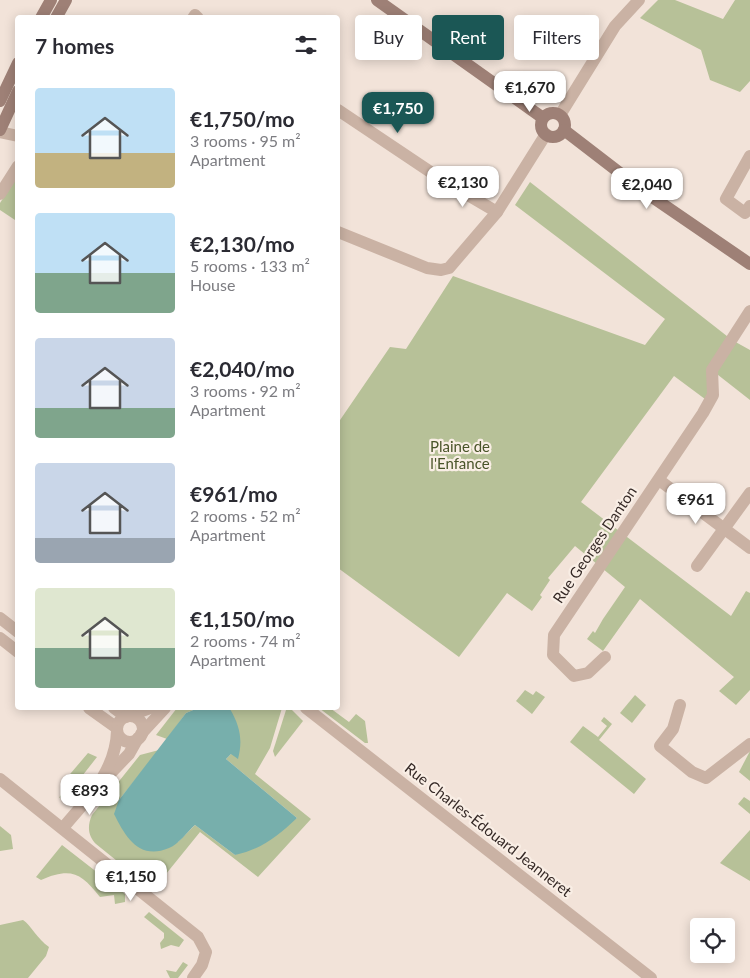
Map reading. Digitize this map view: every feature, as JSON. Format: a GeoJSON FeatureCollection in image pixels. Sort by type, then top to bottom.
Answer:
{"type":"FeatureCollection","features":[{"type":"Feature","properties":{"kind":"street"},"geometry":{"type":"LineString","coordinates":[[43,15],[51,0]]}},
{"type":"Feature","properties":{"kind":"street"},"geometry":{"type":"LineString","coordinates":[[58,15],[66,0]]}},
{"type":"Feature","properties":{"kind":"street"},"geometry":{"type":"LineString","coordinates":[[377,0],[543,118]]}},
{"type":"Feature","properties":{"kind":"street"},"geometry":{"type":"LineString","coordinates":[[560,115],[615,26],[639,0]]}},
{"type":"Feature","properties":{"kind":"street"},"geometry":{"type":"LineString","coordinates":[[0,101],[15,69]]}},
{"type":"Feature","properties":{"kind":"street"},"geometry":{"type":"LineString","coordinates":[[15,98],[0,131],[15,135]]}},
{"type":"Feature","properties":{"kind":"street"},"geometry":{"type":"LineString","coordinates":[[340,111],[444,181],[497,212]]}},
{"type":"Feature","properties":{"kind":"street"},"geometry":{"type":"LineString","coordinates":[[553,113],[560,115],[564,122],[564,130],[558,136],[546,134],[542,128],[543,118],[553,113]]}},
{"type":"Feature","properties":{"kind":"street"},"geometry":{"type":"LineString","coordinates":[[564,130],[642,190],[750,264]]}},
{"type":"Feature","properties":{"kind":"street"},"geometry":{"type":"LineString","coordinates":[[340,233],[426,268],[446,270],[453,265],[497,212],[546,134]]}},
{"type":"Feature","properties":{"kind":"street"},"geometry":{"type":"LineString","coordinates":[[750,156],[726,199],[745,213],[750,206]]}},
{"type":"Feature","properties":{"kind":"street"},"geometry":{"type":"LineString","coordinates":[[0,194],[15,171]]}},
{"type":"Feature","properties":{"kind":"street","name":"Rue Georges Danton"},"geometry":{"type":"LineString","coordinates":[[605,657],[588,673],[574,676],[553,655],[554,635],[659,480],[713,394],[712,370],[750,310]]}},
{"type":"Feature","properties":{"kind":"street"},"geometry":{"type":"LineString","coordinates":[[659,480],[750,548]]}},
{"type":"Feature","properties":{"kind":"street"},"geometry":{"type":"LineString","coordinates":[[697,566],[750,493]]}},
{"type":"Feature","properties":{"kind":"street"},"geometry":{"type":"LineString","coordinates":[[0,618],[15,630]]}},
{"type":"Feature","properties":{"kind":"street"},"geometry":{"type":"LineString","coordinates":[[0,638],[15,650]]}},
{"type":"Feature","properties":{"kind":"street"},"geometry":{"type":"LineString","coordinates":[[680,705],[673,729],[660,746],[692,772],[706,778],[750,744]]}},
{"type":"Feature","properties":{"kind":"street"},"geometry":{"type":"LineString","coordinates":[[92,710],[117,730],[120,738],[127,741],[140,736]]}},
{"type":"Feature","properties":{"kind":"street"},"geometry":{"type":"LineString","coordinates":[[117,710],[139,721],[142,727],[140,736]]}},
{"type":"Feature","properties":{"kind":"street"},"geometry":{"type":"LineString","coordinates":[[62,828],[105,775],[116,751],[119,721],[144,710]]}},
{"type":"Feature","properties":{"kind":"street"},"geometry":{"type":"LineString","coordinates":[[97,786],[120,765],[140,736],[163,710]]}},
{"type":"Feature","properties":{"kind":"street","name":"Rue Charles-Édouard Jeanneret"},"geometry":{"type":"LineString","coordinates":[[309,710],[651,978]]}},
{"type":"Feature","properties":{"kind":"street"},"geometry":{"type":"LineString","coordinates":[[0,779],[198,937],[206,949],[206,954],[202,965],[193,978]]}},
{"type":"Feature","properties":{"kind":"green space"},"geometry":{"type":"Polygon","coordinates":[[[658,0],[675,0],[723,19],[735,0],[750,0],[750,81],[740,92],[710,80],[701,50],[640,18],[658,0]]]}},
{"type":"Feature","properties":{"kind":"green space"},"geometry":{"type":"Polygon","coordinates":[[[15,180],[15,220],[0,210],[0,203],[15,180]]]}},
{"type":"Feature","properties":{"kind":"green space","name":"Plaine de l'Enfance"},"geometry":{"type":"Polygon","coordinates":[[[530,182],[732,340],[750,350],[750,400],[713,371],[709,402],[674,376],[581,502],[731,616],[746,591],[750,593],[750,690],[736,705],[719,691],[734,677],[640,599],[603,651],[587,639],[593,631],[595,633],[625,587],[575,546],[548,578],[550,580],[540,595],[542,597],[532,611],[507,593],[459,657],[340,569],[340,420],[390,347],[406,349],[453,276],[645,345],[665,319],[515,205],[530,182]]]}},
{"type":"Feature","properties":{"kind":"green space"},"geometry":{"type":"Polygon","coordinates":[[[525,690],[533,695],[536,691],[545,697],[532,714],[516,701],[525,690]]]}},
{"type":"Feature","properties":{"kind":"green space"},"geometry":{"type":"Polygon","coordinates":[[[635,695],[646,705],[632,723],[620,713],[635,695]]]}},
{"type":"Feature","properties":{"kind":"green space"},"geometry":{"type":"Polygon","coordinates":[[[175,710],[193,710],[186,713],[167,739],[156,735],[175,710]]]}},
{"type":"Feature","properties":{"kind":"green space"},"geometry":{"type":"Polygon","coordinates":[[[230,710],[281,710],[270,748],[255,774],[311,819],[258,877],[200,832],[153,890],[91,838],[89,823],[92,815],[140,755],[159,750],[119,800],[178,842],[195,825],[235,855],[297,818],[226,759],[231,754],[230,710]]]}},
{"type":"Feature","properties":{"kind":"green space"},"geometry":{"type":"Polygon","coordinates":[[[286,710],[292,710],[303,721],[275,757],[273,751],[286,710]]]}},
{"type":"Feature","properties":{"kind":"green space"},"geometry":{"type":"Polygon","coordinates":[[[322,710],[333,710],[349,722],[356,714],[365,721],[368,743],[365,743],[322,710]]]}},
{"type":"Feature","properties":{"kind":"green space"},"geometry":{"type":"Polygon","coordinates":[[[604,717],[612,724],[599,740],[646,779],[634,794],[570,742],[583,726],[598,737],[607,726],[601,721],[604,717]]]}},
{"type":"Feature","properties":{"kind":"green space"},"geometry":{"type":"Polygon","coordinates":[[[750,751],[750,781],[739,772],[750,751]]]}},
{"type":"Feature","properties":{"kind":"green space"},"geometry":{"type":"Polygon","coordinates":[[[88,753],[97,757],[68,794],[59,798],[68,782],[65,780],[88,753]]]}},
{"type":"Feature","properties":{"kind":"green space"},"geometry":{"type":"Polygon","coordinates":[[[744,797],[750,801],[750,814],[738,804],[744,797]]]}},
{"type":"Feature","properties":{"kind":"green space"},"geometry":{"type":"Polygon","coordinates":[[[0,826],[11,835],[13,849],[0,851],[0,826]]]}},
{"type":"Feature","properties":{"kind":"green space"},"geometry":{"type":"Polygon","coordinates":[[[750,830],[750,881],[720,863],[750,830]]]}},
{"type":"Feature","properties":{"kind":"green space"},"geometry":{"type":"Polygon","coordinates":[[[62,845],[125,894],[125,902],[115,904],[114,895],[100,897],[87,882],[68,873],[41,880],[36,877],[62,845]]]}},
{"type":"Feature","properties":{"kind":"green space"},"geometry":{"type":"Polygon","coordinates":[[[149,912],[184,940],[179,947],[171,945],[161,949],[160,943],[164,938],[164,933],[144,917],[149,912]]]}},
{"type":"Feature","properties":{"kind":"green space"},"geometry":{"type":"Polygon","coordinates":[[[23,920],[49,947],[46,956],[28,978],[0,978],[0,925],[23,920]]]}},
{"type":"Feature","properties":{"kind":"green space"},"geometry":{"type":"Polygon","coordinates":[[[183,962],[188,965],[178,978],[170,978],[166,970],[176,972],[183,962]]]}},
{"type":"Feature","properties":{"kind":"water"},"geometry":{"type":"Polygon","coordinates":[[[193,710],[230,710],[238,727],[240,746],[238,759],[231,754],[226,759],[297,818],[269,841],[235,855],[195,825],[180,841],[169,848],[149,851],[141,849],[134,844],[128,838],[114,814],[119,800],[186,713],[193,710]]]}}]}
